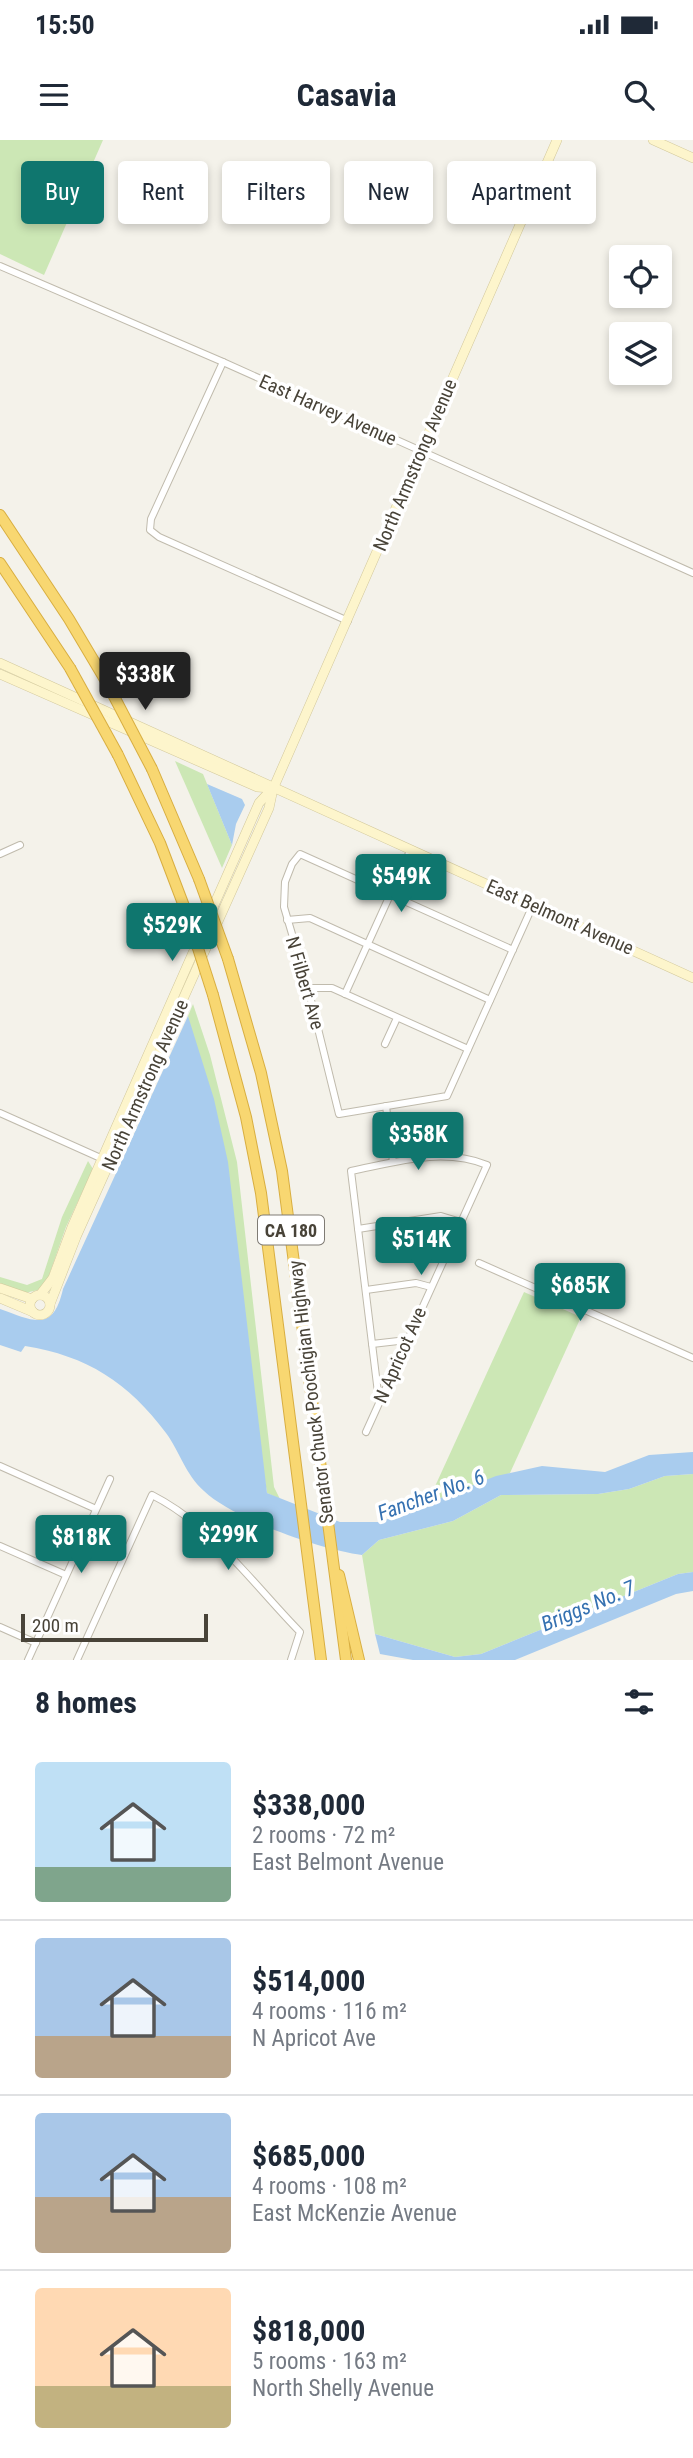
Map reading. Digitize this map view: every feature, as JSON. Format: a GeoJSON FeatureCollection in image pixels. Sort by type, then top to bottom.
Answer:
{"type":"FeatureCollection","features":[{"type":"Feature","properties":{"kind":"highway"},"geometry":{"type":"LineString","coordinates":[[0,505],[32,561]]}},
{"type":"Feature","properties":{"kind":"highway","name":"Senator Chuck Poochigian Highway"},"geometry":{"type":"LineString","coordinates":[[0,516],[32,561],[107,682],[152,769],[200,879],[228,960],[261,1073],[282,1171],[346,1660]]}},
{"type":"Feature","properties":{"kind":"highway","name":"Senator Chuck Poochigian Highway"},"geometry":{"type":"LineString","coordinates":[[0,563],[70,668],[118,755],[160,843],[214,995],[246,1117],[261,1193],[321,1660]]}},
{"type":"Feature","properties":{"kind":"highway"},"geometry":{"type":"LineString","coordinates":[[331,1560],[340,1576],[359,1660]]}},
{"type":"Feature","properties":{"kind":"street","name":"North Armstrong Avenue"},"geometry":{"type":"LineString","coordinates":[[50,1304],[106,1160],[259,803],[273,789],[557,140]]}},
{"type":"Feature","properties":{"kind":"street"},"geometry":{"type":"LineString","coordinates":[[653,140],[671,144],[693,158]]}},
{"type":"Feature","properties":{"kind":"street","name":"East Harvey Avenue"},"geometry":{"type":"LineString","coordinates":[[0,266],[223,362],[693,573]]}},
{"type":"Feature","properties":{"kind":"street"},"geometry":{"type":"LineString","coordinates":[[223,362],[151,519],[150,530],[159,537],[348,621]]}},
{"type":"Feature","properties":{"kind":"street","name":"East Belmont Avenue"},"geometry":{"type":"LineString","coordinates":[[0,663],[693,978]]}},
{"type":"Feature","properties":{"kind":"street","name":"East Belmont Avenue"},"geometry":{"type":"LineString","coordinates":[[0,674],[257,787],[273,789]]}},
{"type":"Feature","properties":{"kind":"street"},"geometry":{"type":"LineString","coordinates":[[0,854],[20,845]]}},
{"type":"Feature","properties":{"kind":"street"},"geometry":{"type":"LineString","coordinates":[[345,994],[410,850]]}},
{"type":"Feature","properties":{"kind":"street","name":"N Filbert Ave"},"geometry":{"type":"LineString","coordinates":[[386,1106],[339,1114],[308,988],[287,920],[285,882],[292,864],[300,854],[390,895]]}},
{"type":"Feature","properties":{"kind":"street"},"geometry":{"type":"LineString","coordinates":[[390,895],[513,950]]}},
{"type":"Feature","properties":{"kind":"street"},"geometry":{"type":"LineString","coordinates":[[379,1401],[351,1171],[393,1162],[386,1106],[447,1096],[533,905]]}},
{"type":"Feature","properties":{"kind":"street"},"geometry":{"type":"LineString","coordinates":[[287,920],[310,918],[490,1000]]}},
{"type":"Feature","properties":{"kind":"street"},"geometry":{"type":"LineString","coordinates":[[308,988],[324,986],[345,994],[468,1049]]}},
{"type":"Feature","properties":{"kind":"street"},"geometry":{"type":"LineString","coordinates":[[385,1044],[397,1018]]}},
{"type":"Feature","properties":{"kind":"street"},"geometry":{"type":"LineString","coordinates":[[0,1113],[106,1160]]}},
{"type":"Feature","properties":{"kind":"street","name":"N Apricot Ave"},"geometry":{"type":"LineString","coordinates":[[366,1432],[487,1165],[451,1154],[393,1162]]}},
{"type":"Feature","properties":{"kind":"street","name":"North Armstrong Avenue"},"geometry":{"type":"LineString","coordinates":[[36,1297],[53,1278],[72,1227],[106,1160]]}},
{"type":"Feature","properties":{"kind":"street"},"geometry":{"type":"LineString","coordinates":[[358,1229],[440,1216],[461,1222]]}},
{"type":"Feature","properties":{"kind":"street"},"geometry":{"type":"LineString","coordinates":[[479,1263],[693,1358]]}},
{"type":"Feature","properties":{"kind":"street"},"geometry":{"type":"LineString","coordinates":[[366,1290],[416,1283],[431,1287]]}},
{"type":"Feature","properties":{"kind":"street"},"geometry":{"type":"LineString","coordinates":[[0,1289],[48,1298],[50,1304],[43,1315],[0,1298]]}},
{"type":"Feature","properties":{"kind":"street"},"geometry":{"type":"LineString","coordinates":[[33,1312],[30,1304],[36,1297]]}},
{"type":"Feature","properties":{"kind":"street"},"geometry":{"type":"LineString","coordinates":[[372,1344],[407,1340]]}},
{"type":"Feature","properties":{"kind":"street"},"geometry":{"type":"LineString","coordinates":[[0,1466],[96,1509]]}},
{"type":"Feature","properties":{"kind":"street"},"geometry":{"type":"LineString","coordinates":[[28,1660],[110,1479]]}},
{"type":"Feature","properties":{"kind":"street"},"geometry":{"type":"LineString","coordinates":[[77,1660],[152,1495],[185,1514],[215,1541],[300,1632],[291,1660]]}},
{"type":"Feature","properties":{"kind":"street"},"geometry":{"type":"LineString","coordinates":[[0,1546],[66,1575]]}},
{"type":"Feature","properties":{"kind":"street"},"geometry":{"type":"LineString","coordinates":[[0,1627],[36,1643]]}},
{"type":"Feature","properties":{"kind":"green space"},"geometry":{"type":"Polygon","coordinates":[[[0,140],[103,140],[94,161],[21,161],[21,224],[66,224],[44,275],[0,254],[0,140]]]}},
{"type":"Feature","properties":{"kind":"green space"},"geometry":{"type":"Polygon","coordinates":[[[175,761],[203,774],[232,845],[222,868],[175,761]]]}},
{"type":"Feature","properties":{"kind":"green space"},"geometry":{"type":"Polygon","coordinates":[[[193,1004],[210,1055],[237,1162],[274,1487],[280,1499],[267,1493],[188,1016],[193,1004]]]}},
{"type":"Feature","properties":{"kind":"green space"},"geometry":{"type":"Polygon","coordinates":[[[88,1161],[93,1169],[66,1227],[47,1281],[38,1290],[25,1293],[0,1284],[0,1277],[27,1285],[42,1279],[62,1217],[88,1161]]]}},
{"type":"Feature","properties":{"kind":"green space"},"geometry":{"type":"Polygon","coordinates":[[[524,1292],[581,1317],[510,1473],[426,1506],[524,1292]]]}},
{"type":"Feature","properties":{"kind":"green space"},"geometry":{"type":"Polygon","coordinates":[[[693,1474],[693,1572],[678,1574],[481,1654],[455,1657],[375,1634],[362,1555],[379,1540],[453,1521],[501,1495],[598,1494],[629,1489],[665,1476],[693,1474]]]}},
{"type":"Feature","properties":{"kind":"water"},"geometry":{"type":"Polygon","coordinates":[[[207,784],[242,799],[245,805],[236,824],[232,845],[207,784]]]}},
{"type":"Feature","properties":{"kind":"water"},"geometry":{"type":"Polygon","coordinates":[[[188,1016],[214,1099],[228,1162],[267,1493],[340,1522],[380,1522],[496,1476],[542,1466],[605,1472],[649,1455],[693,1452],[693,1474],[665,1476],[629,1489],[598,1494],[501,1495],[453,1521],[379,1540],[362,1555],[345,1552],[279,1532],[217,1502],[192,1477],[171,1440],[152,1415],[137,1399],[104,1374],[87,1364],[47,1351],[25,1346],[21,1352],[0,1345],[0,1309],[32,1320],[48,1318],[54,1312],[188,1016]]]}},
{"type":"Feature","properties":{"kind":"water"},"geometry":{"type":"Polygon","coordinates":[[[693,1572],[693,1591],[676,1594],[515,1660],[413,1660],[380,1654],[375,1634],[455,1657],[481,1654],[678,1574],[693,1572]]]}},
{"type":"Feature","properties":{"kind":"water label","name":"Fancher No. 6"},"geometry":{"type":"Point","coordinates":[431,1495]}},
{"type":"Feature","properties":{"kind":"water label","name":"Briggs No. 7"},"geometry":{"type":"Point","coordinates":[588,1606]}}]}
